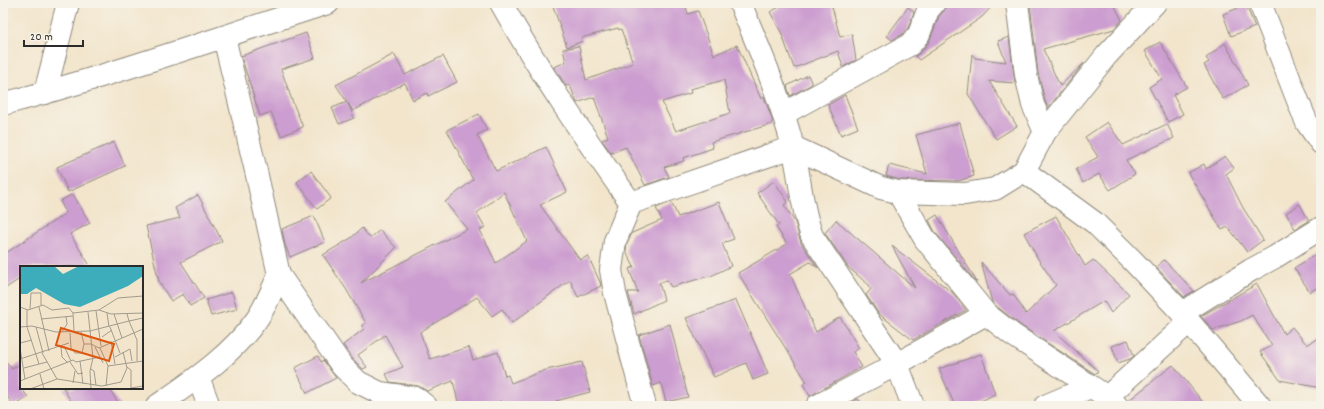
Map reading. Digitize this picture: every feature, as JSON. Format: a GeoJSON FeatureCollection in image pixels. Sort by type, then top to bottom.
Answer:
{"type":"FeatureCollection","features":[{"type":"Feature","properties":{"kind":"street"},"geometry":{"type":"LineString","coordinates":[[45,93],[68,3]]}},
{"type":"Feature","properties":{"kind":"street"},"geometry":{"type":"LineString","coordinates":[[3,104],[45,93],[224,38],[326,3]]}},
{"type":"Feature","properties":{"kind":"street"},"geometry":{"type":"LineString","coordinates":[[501,3],[524,44],[571,118],[631,204]]}},
{"type":"Feature","properties":{"kind":"street"},"geometry":{"type":"LineString","coordinates":[[740,3],[767,67],[783,114],[793,147],[807,222],[812,236],[897,364],[913,406]]}},
{"type":"Feature","properties":{"kind":"street"},"geometry":{"type":"LineString","coordinates":[[783,114],[911,44],[919,34],[928,10],[934,3]]}},
{"type":"Feature","properties":{"kind":"street"},"geometry":{"type":"LineString","coordinates":[[1017,3],[1026,75],[1033,105],[1045,132]]}},
{"type":"Feature","properties":{"kind":"street"},"geometry":{"type":"LineString","coordinates":[[645,406],[615,293],[611,270],[615,241],[631,204],[793,147],[881,188],[898,192],[965,194],[995,189],[1024,170],[1045,132],[1106,56],[1155,3]]}},
{"type":"Feature","properties":{"kind":"street"},"geometry":{"type":"LineString","coordinates":[[1260,3],[1300,106],[1308,123],[1321,143]]}},
{"type":"Feature","properties":{"kind":"street"},"geometry":{"type":"LineString","coordinates":[[224,38],[279,275],[342,366],[358,382],[380,393],[416,398],[426,406]]}},
{"type":"Feature","properties":{"kind":"street"},"geometry":{"type":"LineString","coordinates":[[1024,170],[1095,223],[1186,318],[1260,406]]}},
{"type":"Feature","properties":{"kind":"street"},"geometry":{"type":"LineString","coordinates":[[898,192],[925,239],[986,314],[1013,335],[1105,397]]}},
{"type":"Feature","properties":{"kind":"street"},"geometry":{"type":"LineString","coordinates":[[1046,406],[1105,397],[1186,318],[1251,270],[1275,257],[1321,228]]}},
{"type":"Feature","properties":{"kind":"street"},"geometry":{"type":"LineString","coordinates":[[157,406],[198,377],[235,346],[257,319],[269,298],[279,275]]}},
{"type":"Feature","properties":{"kind":"street"},"geometry":{"type":"LineString","coordinates":[[817,406],[897,364],[986,314]]}},
{"type":"Feature","properties":{"kind":"street"},"geometry":{"type":"LineString","coordinates":[[198,377],[209,406]]}},
{"type":"Feature","properties":{"kind":"building"},"geometry":{"type":"Polygon","coordinates":[[[552,3],[685,3],[688,14],[698,11],[714,55],[737,45],[761,99],[764,97],[772,119],[772,124],[711,142],[713,148],[683,158],[684,161],[664,167],[669,177],[645,185],[626,147],[611,153],[602,140],[608,137],[594,97],[577,103],[570,85],[566,86],[554,67],[566,62],[563,49],[579,46],[586,80],[633,63],[621,29],[619,30],[618,28],[581,38],[583,41],[567,47],[552,3]],[[724,80],[690,89],[691,93],[662,102],[676,131],[730,113],[724,80]]]}},
{"type":"Feature","properties":{"kind":"building"},"geometry":{"type":"Polygon","coordinates":[[[787,3],[831,3],[840,37],[852,34],[856,60],[843,67],[838,51],[794,68],[781,32],[770,12],[787,3]]]}},
{"type":"Feature","properties":{"kind":"building"},"geometry":{"type":"Polygon","coordinates":[[[947,3],[995,3],[982,17],[919,60],[915,56],[921,52],[929,42],[939,16],[944,11],[947,3]]]}},
{"type":"Feature","properties":{"kind":"building"},"geometry":{"type":"Polygon","coordinates":[[[1030,3],[1113,3],[1122,20],[1114,29],[1043,49],[1060,86],[1084,63],[1048,108],[1038,73],[1030,3]]]}},
{"type":"Feature","properties":{"kind":"building"},"geometry":{"type":"Polygon","coordinates":[[[1246,5],[1255,27],[1231,36],[1223,14],[1246,5]]]}},
{"type":"Feature","properties":{"kind":"building"},"geometry":{"type":"Polygon","coordinates":[[[908,7],[914,12],[908,28],[903,34],[892,40],[887,36],[908,7]]]}},
{"type":"Feature","properties":{"kind":"building"},"geometry":{"type":"Polygon","coordinates":[[[306,33],[315,58],[281,69],[303,127],[281,136],[271,112],[260,116],[241,56],[306,33]]]}},
{"type":"Feature","properties":{"kind":"building"},"geometry":{"type":"Polygon","coordinates":[[[1009,37],[1015,83],[989,81],[1017,126],[996,139],[968,94],[972,54],[975,58],[1006,62],[998,41],[1009,37]]]}},
{"type":"Feature","properties":{"kind":"building"},"geometry":{"type":"Polygon","coordinates":[[[1160,42],[1187,87],[1173,95],[1183,114],[1168,122],[1149,87],[1162,79],[1145,51],[1160,42]]]}},
{"type":"Feature","properties":{"kind":"building"},"geometry":{"type":"Polygon","coordinates":[[[1225,43],[1248,85],[1223,99],[1204,65],[1209,62],[1206,58],[1225,43]]]}},
{"type":"Feature","properties":{"kind":"building"},"geometry":{"type":"Polygon","coordinates":[[[394,54],[405,75],[443,56],[457,82],[428,96],[427,93],[413,100],[405,83],[353,111],[348,103],[354,118],[339,124],[332,108],[347,102],[336,85],[394,54]]]}},
{"type":"Feature","properties":{"kind":"building"},"geometry":{"type":"Polygon","coordinates":[[[808,75],[812,84],[790,96],[787,86],[808,75]]]}},
{"type":"Feature","properties":{"kind":"building"},"geometry":{"type":"Polygon","coordinates":[[[845,95],[858,128],[841,135],[828,105],[845,95]]]}},
{"type":"Feature","properties":{"kind":"building"},"geometry":{"type":"Polygon","coordinates":[[[479,114],[487,130],[477,135],[496,171],[546,147],[567,192],[540,205],[580,260],[588,256],[601,286],[578,297],[570,280],[512,323],[502,309],[492,316],[477,297],[420,332],[430,359],[469,347],[473,360],[498,352],[505,376],[508,375],[511,383],[546,370],[582,362],[590,392],[556,401],[557,406],[503,406],[501,401],[483,406],[459,406],[453,381],[427,391],[418,386],[390,382],[386,374],[403,367],[385,335],[358,355],[367,367],[363,369],[352,358],[343,345],[364,329],[362,325],[366,323],[346,289],[323,255],[351,238],[362,228],[370,238],[380,230],[396,248],[361,283],[467,229],[445,202],[473,180],[447,130],[479,114]],[[504,192],[477,213],[485,227],[480,230],[496,263],[527,241],[504,192]]]}},
{"type":"Feature","properties":{"kind":"building"},"geometry":{"type":"Polygon","coordinates":[[[1107,122],[1123,145],[1167,124],[1174,138],[1126,160],[1135,174],[1110,190],[1099,174],[1083,183],[1076,169],[1098,157],[1085,137],[1107,122]]]}},
{"type":"Feature","properties":{"kind":"building"},"geometry":{"type":"Polygon","coordinates":[[[960,123],[974,176],[958,181],[900,180],[886,176],[889,165],[927,174],[916,135],[960,123]]]}},
{"type":"Feature","properties":{"kind":"building"},"geometry":{"type":"Polygon","coordinates":[[[114,142],[125,166],[68,192],[57,167],[114,142]]]}},
{"type":"Feature","properties":{"kind":"building"},"geometry":{"type":"Polygon","coordinates":[[[1225,156],[1234,168],[1226,174],[1242,206],[1263,240],[1247,252],[1228,227],[1222,230],[1188,173],[1204,164],[1206,169],[1225,156]]]}},
{"type":"Feature","properties":{"kind":"building"},"geometry":{"type":"Polygon","coordinates":[[[311,171],[331,198],[317,209],[297,182],[311,171]]]}},
{"type":"Feature","properties":{"kind":"building"},"geometry":{"type":"Polygon","coordinates":[[[774,181],[788,202],[784,205],[795,222],[801,243],[818,268],[810,262],[790,274],[816,332],[840,317],[859,348],[853,352],[862,367],[810,396],[803,384],[807,382],[738,273],[787,244],[776,227],[779,225],[757,193],[774,181]]]}},
{"type":"Feature","properties":{"kind":"building"},"geometry":{"type":"Polygon","coordinates":[[[73,194],[90,223],[70,234],[90,266],[20,266],[20,279],[3,290],[3,255],[66,213],[60,201],[73,194]]]}},
{"type":"Feature","properties":{"kind":"building"},"geometry":{"type":"Polygon","coordinates":[[[198,195],[222,241],[181,262],[204,298],[190,306],[183,294],[171,301],[159,282],[146,226],[180,218],[175,208],[198,195]]]}},
{"type":"Feature","properties":{"kind":"building"},"geometry":{"type":"Polygon","coordinates":[[[671,202],[678,217],[719,202],[734,239],[722,243],[731,266],[709,277],[671,287],[667,280],[659,283],[664,300],[634,314],[628,292],[638,292],[629,269],[634,267],[626,251],[627,244],[632,233],[662,220],[656,208],[671,202]]]}},
{"type":"Feature","properties":{"kind":"building"},"geometry":{"type":"Polygon","coordinates":[[[1300,204],[1309,221],[1295,229],[1286,213],[1300,204]]]}},
{"type":"Feature","properties":{"kind":"building"},"geometry":{"type":"Polygon","coordinates":[[[937,215],[977,282],[935,232],[929,220],[937,215]]]}},
{"type":"Feature","properties":{"kind":"building"},"geometry":{"type":"Polygon","coordinates":[[[314,216],[325,242],[290,257],[285,245],[282,229],[314,216]]]}},
{"type":"Feature","properties":{"kind":"building"},"geometry":{"type":"Polygon","coordinates":[[[1056,216],[1085,266],[1093,260],[1129,294],[1111,313],[1104,301],[1054,331],[1098,371],[1095,374],[1020,325],[995,305],[992,302],[981,262],[1010,295],[1013,294],[1026,314],[1056,285],[1038,259],[1024,233],[1056,216]]]}},
{"type":"Feature","properties":{"kind":"building"},"geometry":{"type":"Polygon","coordinates":[[[836,220],[915,288],[892,246],[953,293],[966,310],[913,340],[879,314],[866,295],[871,289],[868,286],[869,285],[848,267],[825,233],[836,220]]]}},
{"type":"Feature","properties":{"kind":"building"},"geometry":{"type":"Polygon","coordinates":[[[1321,251],[1321,285],[1310,292],[1294,268],[1321,251]]]}},
{"type":"Feature","properties":{"kind":"building"},"geometry":{"type":"Polygon","coordinates":[[[1164,260],[1194,291],[1184,297],[1156,267],[1164,260]]]}},
{"type":"Feature","properties":{"kind":"building"},"geometry":{"type":"Polygon","coordinates":[[[1257,284],[1284,334],[1292,327],[1307,345],[1321,336],[1321,388],[1280,380],[1260,352],[1272,346],[1252,315],[1241,321],[1213,330],[1201,316],[1257,284]]]}},
{"type":"Feature","properties":{"kind":"building"},"geometry":{"type":"Polygon","coordinates":[[[232,292],[237,309],[211,316],[206,300],[232,292]]]}},
{"type":"Feature","properties":{"kind":"building"},"geometry":{"type":"Polygon","coordinates":[[[736,300],[768,374],[753,380],[746,363],[714,377],[686,318],[736,300]]]}},
{"type":"Feature","properties":{"kind":"building"},"geometry":{"type":"Polygon","coordinates":[[[670,324],[688,397],[666,402],[661,383],[653,386],[639,335],[670,324]]]}},
{"type":"Feature","properties":{"kind":"building"},"geometry":{"type":"Polygon","coordinates":[[[1128,340],[1134,356],[1118,363],[1112,346],[1128,340]]]}},
{"type":"Feature","properties":{"kind":"building"},"geometry":{"type":"Polygon","coordinates":[[[981,354],[995,394],[971,406],[955,406],[939,369],[981,354]]]}},
{"type":"Feature","properties":{"kind":"building"},"geometry":{"type":"Polygon","coordinates":[[[318,356],[321,362],[323,360],[336,378],[307,393],[295,368],[318,356]]]}},
{"type":"Feature","properties":{"kind":"building"},"geometry":{"type":"Polygon","coordinates":[[[3,358],[12,369],[20,364],[20,389],[22,389],[28,397],[14,406],[3,391],[3,358]]]}},
{"type":"Feature","properties":{"kind":"building"},"geometry":{"type":"Polygon","coordinates":[[[1173,365],[1206,406],[1129,406],[1128,401],[1173,365]]]}},
{"type":"Feature","properties":{"kind":"building"},"geometry":{"type":"Polygon","coordinates":[[[64,389],[110,389],[120,406],[74,406],[64,389]]]}},
{"type":"Feature","properties":{"kind":"building"},"geometry":{"type":"Polygon","coordinates":[[[858,399],[863,406],[844,406],[858,399]]]}}]}
